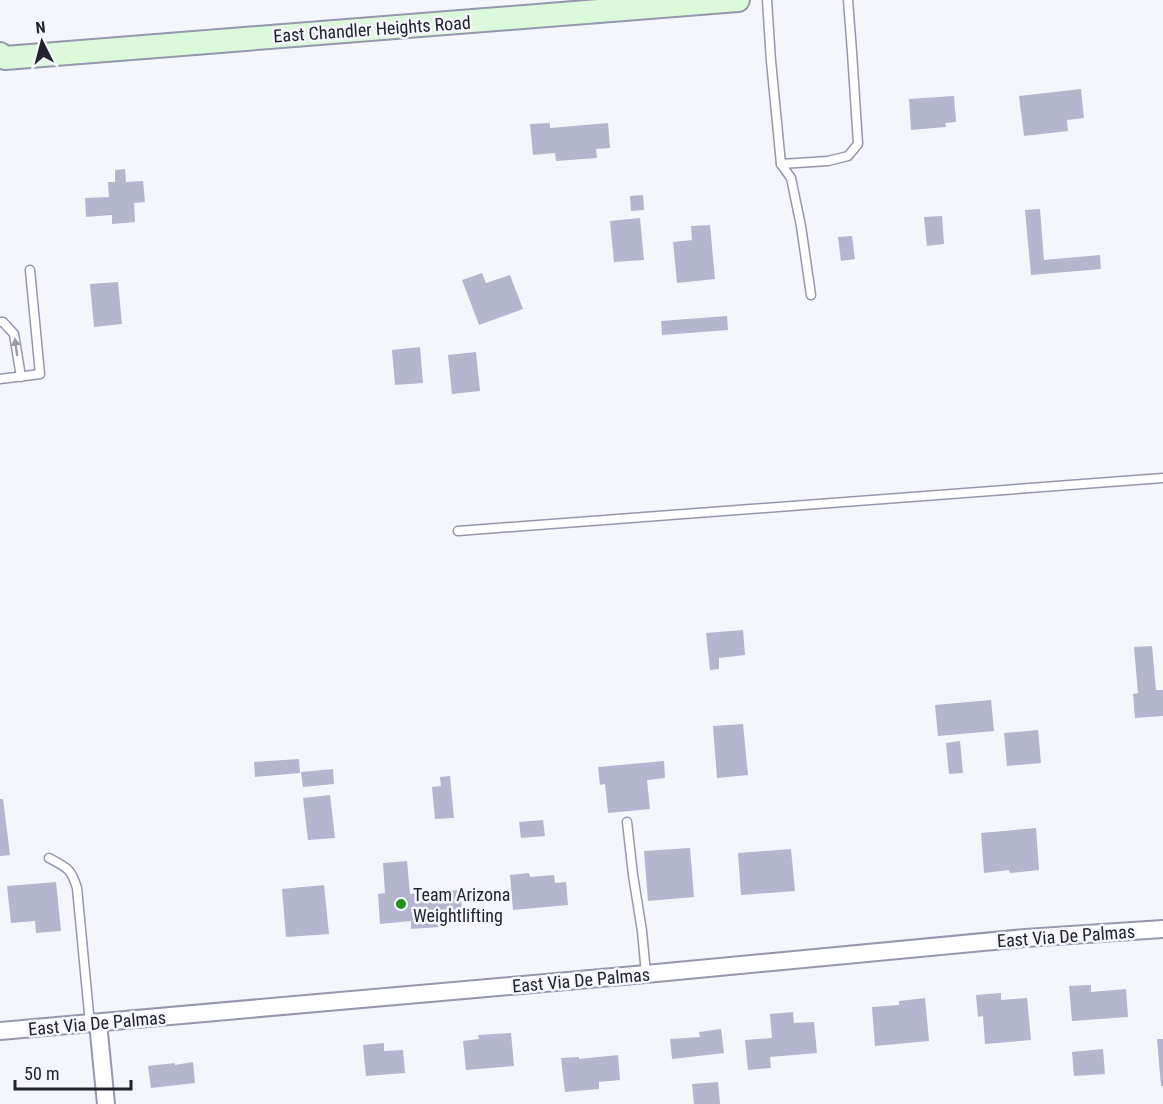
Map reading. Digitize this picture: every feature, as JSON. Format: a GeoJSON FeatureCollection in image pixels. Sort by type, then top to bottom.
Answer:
{"type":"FeatureCollection","features":[{"type":"Feature","properties":{"kind":"main road","name":"East Chandler Heights Road"},"geometry":{"type":"LineString","coordinates":[[2,59],[738,0]]}},
{"type":"Feature","properties":{"kind":"street","name":"East Via De Palmas"},"geometry":{"type":"LineString","coordinates":[[0,1031],[1025,938],[1163,929]]}},
{"type":"Feature","properties":{"kind":"street"},"geometry":{"type":"LineString","coordinates":[[94,1023],[106,1104]]}},
{"type":"Feature","properties":{"kind":"lane"},"geometry":{"type":"LineString","coordinates":[[767,0],[781,164],[791,177],[811,295]]}},
{"type":"Feature","properties":{"kind":"lane"},"geometry":{"type":"LineString","coordinates":[[781,164],[828,161],[848,156],[858,144],[848,0]]}},
{"type":"Feature","properties":{"kind":"lane"},"geometry":{"type":"LineString","coordinates":[[0,379],[40,374],[30,270]]}},
{"type":"Feature","properties":{"kind":"lane"},"geometry":{"type":"LineString","coordinates":[[1,322],[14,334],[21,377]]}},
{"type":"Feature","properties":{"kind":"lane"},"geometry":{"type":"LineString","coordinates":[[458,531],[1163,478]]}},
{"type":"Feature","properties":{"kind":"lane"},"geometry":{"type":"LineString","coordinates":[[627,822],[646,974]]}},
{"type":"Feature","properties":{"kind":"lane"},"geometry":{"type":"LineString","coordinates":[[49,858],[68,868],[74,877],[94,1023]]}},
{"type":"Feature","properties":{"kind":"building"},"geometry":{"type":"Polygon","coordinates":[[[1081,89],[1084,118],[1067,120],[1068,131],[1024,136],[1019,96],[1081,89]]]}},
{"type":"Feature","properties":{"kind":"building"},"geometry":{"type":"Polygon","coordinates":[[[954,96],[956,122],[945,123],[946,127],[911,130],[909,99],[954,96]]]}},
{"type":"Feature","properties":{"kind":"building"},"geometry":{"type":"Polygon","coordinates":[[[550,123],[550,128],[608,123],[610,148],[596,149],[597,158],[556,161],[555,153],[533,155],[530,124],[550,123]]]}},
{"type":"Feature","properties":{"kind":"building"},"geometry":{"type":"Polygon","coordinates":[[[125,169],[126,182],[143,181],[145,202],[134,203],[135,222],[112,224],[112,215],[86,217],[85,198],[109,197],[108,182],[115,182],[115,170],[125,169]]]}},
{"type":"Feature","properties":{"kind":"building"},"geometry":{"type":"Polygon","coordinates":[[[643,195],[644,210],[631,211],[630,196],[643,195]]]}},
{"type":"Feature","properties":{"kind":"building"},"geometry":{"type":"Polygon","coordinates":[[[1040,209],[1044,260],[1100,255],[1101,269],[1031,275],[1025,210],[1040,209]]]}},
{"type":"Feature","properties":{"kind":"building"},"geometry":{"type":"Polygon","coordinates":[[[942,216],[944,244],[927,246],[924,217],[942,216]]]}},
{"type":"Feature","properties":{"kind":"building"},"geometry":{"type":"Polygon","coordinates":[[[640,218],[644,260],[614,262],[610,221],[640,218]]]}},
{"type":"Feature","properties":{"kind":"building"},"geometry":{"type":"Polygon","coordinates":[[[710,225],[715,279],[677,283],[673,242],[692,240],[691,226],[710,225]]]}},
{"type":"Feature","properties":{"kind":"building"},"geometry":{"type":"Polygon","coordinates":[[[852,236],[855,259],[841,261],[838,237],[852,236]]]}},
{"type":"Feature","properties":{"kind":"building"},"geometry":{"type":"Polygon","coordinates":[[[482,273],[486,283],[510,275],[523,309],[479,325],[462,280],[482,273]]]}},
{"type":"Feature","properties":{"kind":"building"},"geometry":{"type":"Polygon","coordinates":[[[118,282],[122,324],[94,327],[90,284],[118,282]]]}},
{"type":"Feature","properties":{"kind":"building"},"geometry":{"type":"Polygon","coordinates":[[[727,316],[728,330],[662,335],[661,321],[727,316]]]}},
{"type":"Feature","properties":{"kind":"building"},"geometry":{"type":"Polygon","coordinates":[[[420,347],[423,383],[395,385],[392,350],[420,347]]]}},
{"type":"Feature","properties":{"kind":"building"},"geometry":{"type":"Polygon","coordinates":[[[476,352],[480,391],[452,394],[448,355],[476,352]]]}},
{"type":"Feature","properties":{"kind":"building"},"geometry":{"type":"Polygon","coordinates":[[[743,630],[745,655],[719,658],[719,669],[710,670],[706,633],[743,630]]]}},
{"type":"Feature","properties":{"kind":"building"},"geometry":{"type":"Polygon","coordinates":[[[1152,646],[1156,690],[1163,690],[1163,716],[1135,718],[1133,694],[1138,693],[1134,647],[1152,646]]]}},
{"type":"Feature","properties":{"kind":"building"},"geometry":{"type":"Polygon","coordinates":[[[991,700],[994,731],[938,736],[935,705],[991,700]]]}},
{"type":"Feature","properties":{"kind":"building"},"geometry":{"type":"Polygon","coordinates":[[[743,724],[748,775],[717,778],[713,726],[743,724]]]}},
{"type":"Feature","properties":{"kind":"building"},"geometry":{"type":"Polygon","coordinates":[[[1038,730],[1041,763],[1007,766],[1004,733],[1038,730]]]}},
{"type":"Feature","properties":{"kind":"building"},"geometry":{"type":"Polygon","coordinates":[[[960,741],[963,773],[949,774],[946,743],[960,741]]]}},
{"type":"Feature","properties":{"kind":"building"},"geometry":{"type":"Polygon","coordinates":[[[299,759],[300,773],[255,777],[254,762],[299,759]]]}},
{"type":"Feature","properties":{"kind":"building"},"geometry":{"type":"Polygon","coordinates":[[[664,761],[665,778],[647,780],[650,809],[608,813],[605,784],[600,785],[598,767],[664,761]]]}},
{"type":"Feature","properties":{"kind":"building"},"geometry":{"type":"Polygon","coordinates":[[[333,769],[334,784],[303,787],[301,772],[333,769]]]}},
{"type":"Feature","properties":{"kind":"building"},"geometry":{"type":"Polygon","coordinates":[[[450,776],[454,818],[435,819],[432,787],[441,786],[440,777],[450,776]]]}},
{"type":"Feature","properties":{"kind":"building"},"geometry":{"type":"Polygon","coordinates":[[[330,795],[335,838],[308,840],[303,798],[330,795]]]}},
{"type":"Feature","properties":{"kind":"building"},"geometry":{"type":"Polygon","coordinates":[[[0,799],[3,799],[10,855],[0,856],[0,799]]]}},
{"type":"Feature","properties":{"kind":"building"},"geometry":{"type":"Polygon","coordinates":[[[543,820],[545,836],[521,838],[519,822],[543,820]]]}},
{"type":"Feature","properties":{"kind":"building"},"geometry":{"type":"Polygon","coordinates":[[[1036,828],[1039,870],[984,873],[981,833],[1036,828]]]}},
{"type":"Feature","properties":{"kind":"building"},"geometry":{"type":"Polygon","coordinates":[[[690,848],[694,897],[648,901],[644,851],[690,848]]]}},
{"type":"Feature","properties":{"kind":"building"},"geometry":{"type":"Polygon","coordinates":[[[791,849],[795,891],[741,895],[738,853],[791,849]]]}},
{"type":"Feature","properties":{"kind":"building"},"geometry":{"type":"Polygon","coordinates":[[[407,861],[410,894],[460,890],[462,910],[455,910],[456,922],[439,924],[439,927],[411,929],[411,921],[380,924],[378,894],[385,893],[383,863],[407,861]]]}},
{"type":"Feature","properties":{"kind":"building"},"geometry":{"type":"Polygon","coordinates":[[[529,873],[530,877],[554,875],[555,883],[566,882],[568,905],[513,910],[510,875],[529,873]]]}},
{"type":"Feature","properties":{"kind":"building"},"geometry":{"type":"Polygon","coordinates":[[[56,882],[61,931],[36,933],[35,921],[11,923],[7,886],[56,882]]]}},
{"type":"Feature","properties":{"kind":"building"},"geometry":{"type":"Polygon","coordinates":[[[324,885],[329,934],[286,937],[282,889],[324,885]]]}},
{"type":"Feature","properties":{"kind":"building"},"geometry":{"type":"Polygon","coordinates":[[[1091,985],[1091,992],[1126,989],[1128,1017],[1072,1021],[1069,986],[1091,985]]]}},
{"type":"Feature","properties":{"kind":"building"},"geometry":{"type":"Polygon","coordinates":[[[1001,993],[1001,1000],[1027,998],[1031,1040],[985,1044],[983,1016],[978,1017],[976,995],[1001,993]]]}},
{"type":"Feature","properties":{"kind":"building"},"geometry":{"type":"Polygon","coordinates":[[[925,998],[929,1041],[875,1046],[872,1007],[899,1005],[899,1001],[925,998]]]}},
{"type":"Feature","properties":{"kind":"building"},"geometry":{"type":"Polygon","coordinates":[[[793,1012],[794,1023],[814,1022],[817,1053],[770,1057],[771,1068],[748,1070],[745,1040],[772,1038],[770,1014],[793,1012]]]}},
{"type":"Feature","properties":{"kind":"building"},"geometry":{"type":"Polygon","coordinates":[[[721,1029],[724,1053],[672,1059],[670,1039],[700,1037],[699,1032],[721,1029]]]}},
{"type":"Feature","properties":{"kind":"building"},"geometry":{"type":"Polygon","coordinates":[[[511,1033],[514,1066],[466,1070],[463,1041],[479,1039],[478,1035],[511,1033]]]}},
{"type":"Feature","properties":{"kind":"building"},"geometry":{"type":"Polygon","coordinates":[[[1157,1039],[1163,1039],[1163,1086],[1161,1086],[1157,1039]]]}},
{"type":"Feature","properties":{"kind":"building"},"geometry":{"type":"Polygon","coordinates":[[[384,1043],[384,1051],[403,1050],[405,1073],[366,1076],[363,1045],[384,1043]]]}},
{"type":"Feature","properties":{"kind":"building"},"geometry":{"type":"Polygon","coordinates":[[[1103,1049],[1105,1074],[1074,1076],[1072,1052],[1103,1049]]]}},
{"type":"Feature","properties":{"kind":"building"},"geometry":{"type":"Polygon","coordinates":[[[618,1055],[620,1080],[599,1082],[599,1089],[565,1092],[561,1058],[579,1057],[579,1059],[618,1055]]]}},
{"type":"Feature","properties":{"kind":"building"},"geometry":{"type":"Polygon","coordinates":[[[193,1062],[195,1083],[151,1088],[148,1066],[193,1062]]]}},
{"type":"Feature","properties":{"kind":"building"},"geometry":{"type":"Polygon","coordinates":[[[718,1082],[720,1104],[694,1104],[692,1084],[718,1082]]]}},
{"type":"Feature","properties":{"kind":"place","name":"Team Arizona Weightlifting"},"geometry":{"type":"Point","coordinates":[401,904]}}]}
